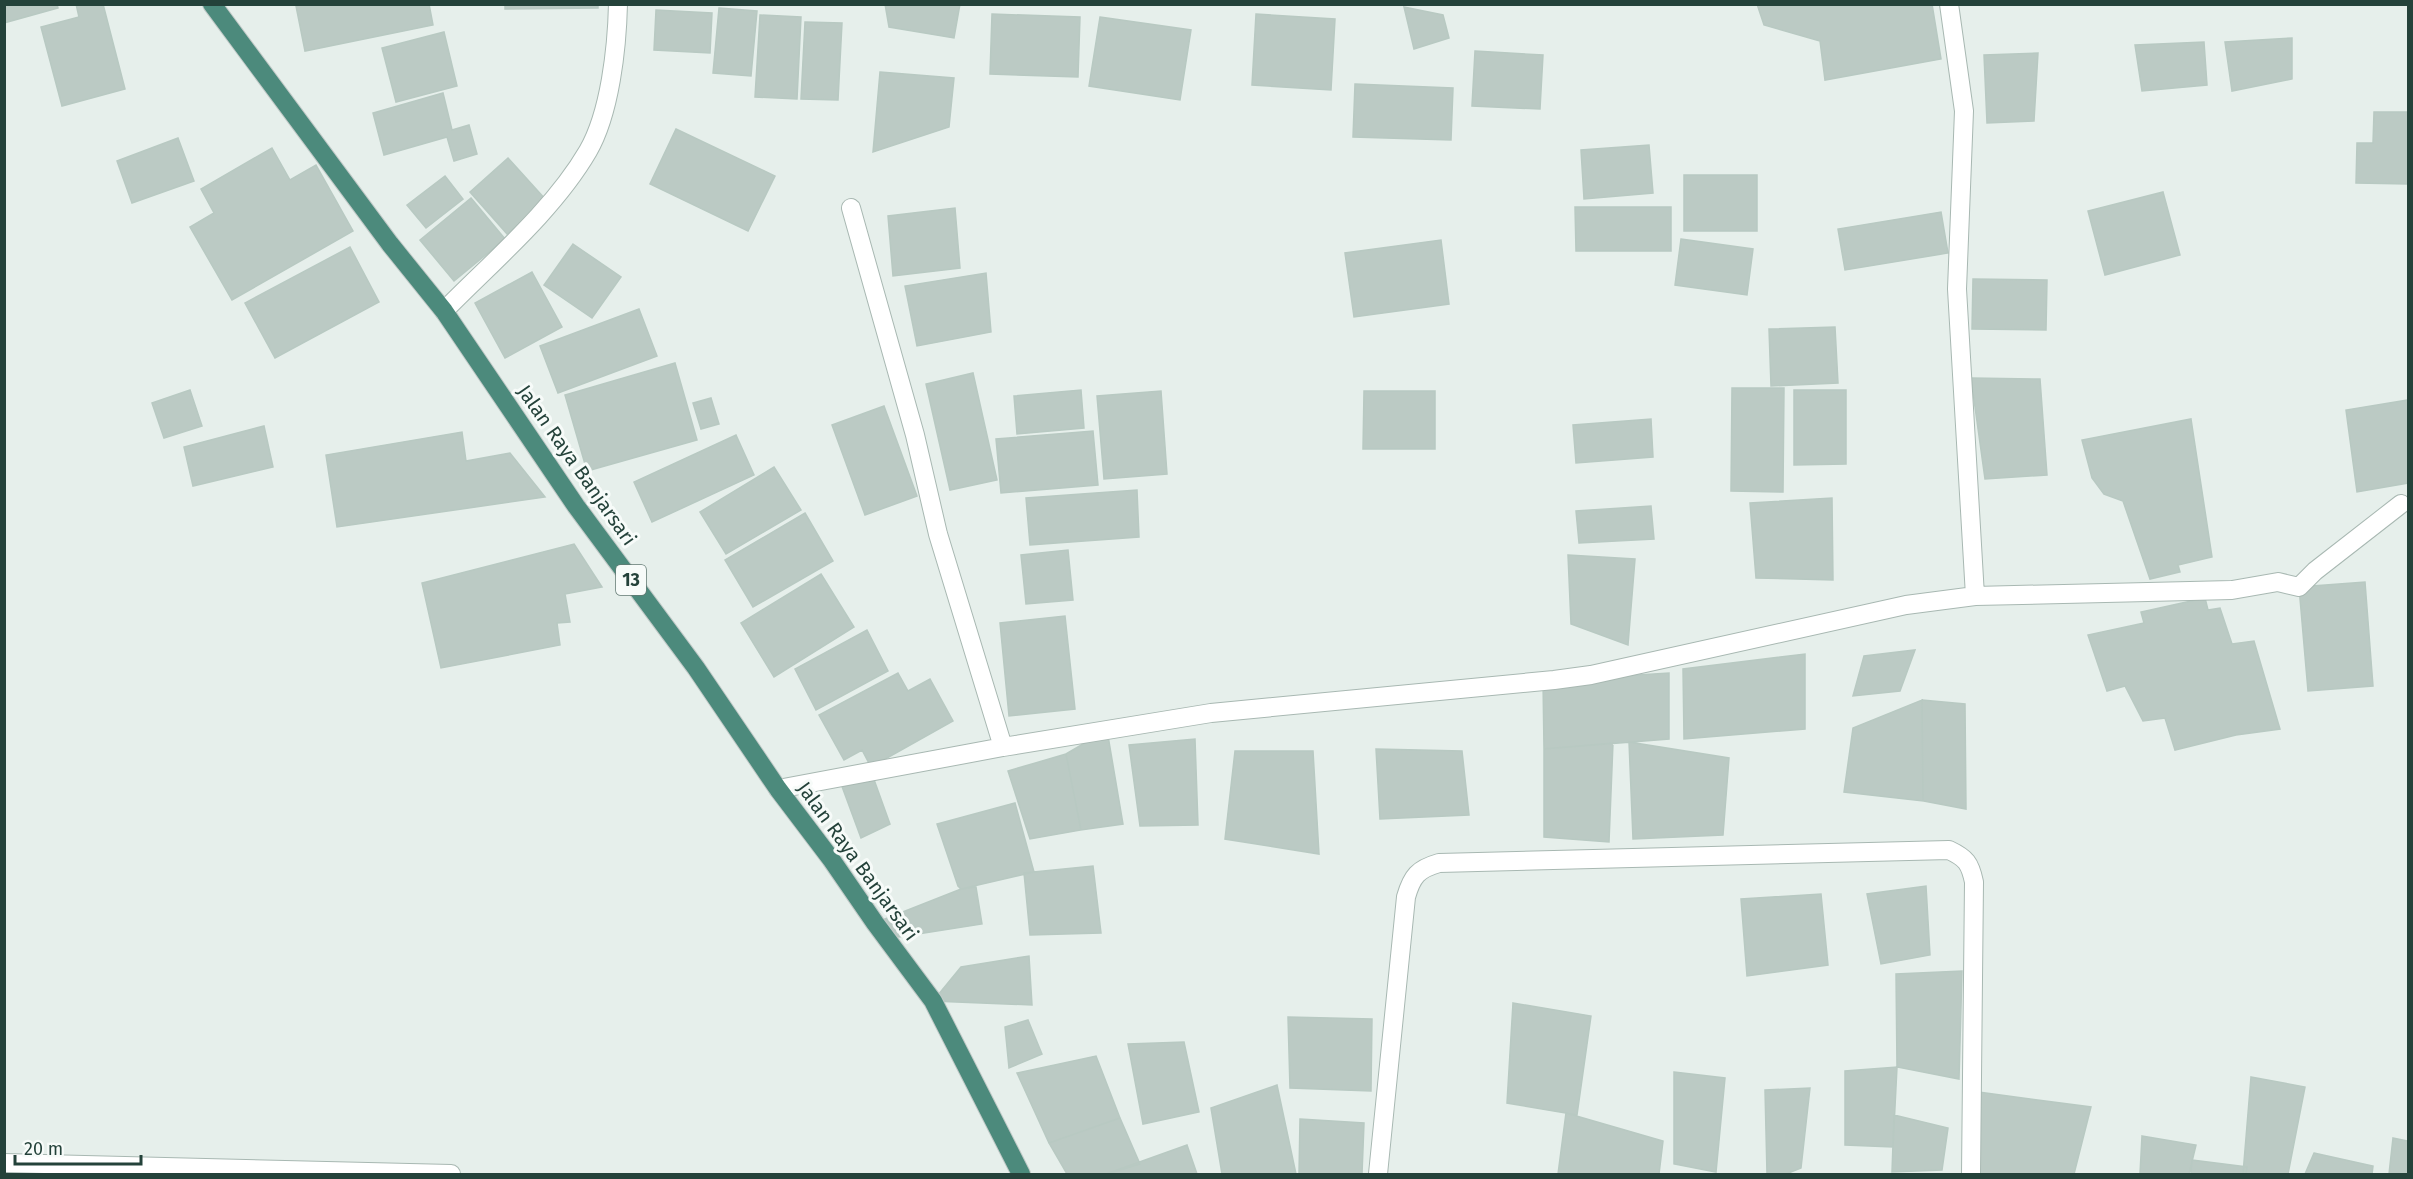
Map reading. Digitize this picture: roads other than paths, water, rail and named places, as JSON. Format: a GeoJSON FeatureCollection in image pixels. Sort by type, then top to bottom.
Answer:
{"type":"FeatureCollection","features":[{"type":"Feature","properties":{"kind":"highway","name":"Jalan Raya Banjarsari"},"geometry":{"type":"LineString","coordinates":[[212,4],[390,244],[444,311],[576,506],[696,668],[778,789],[933,1001],[1021,1174]]}},
{"type":"Feature","properties":{"kind":"street"},"geometry":{"type":"LineString","coordinates":[[444,311],[555,196],[588,151],[603,114],[614,55],[618,4]]}},
{"type":"Feature","properties":{"kind":"street"},"geometry":{"type":"LineString","coordinates":[[1949,4],[1964,111],[1957,289],[1975,596]]}},
{"type":"Feature","properties":{"kind":"street"},"geometry":{"type":"LineString","coordinates":[[851,208],[915,435],[938,534],[1003,747]]}},
{"type":"Feature","properties":{"kind":"street"},"geometry":{"type":"LineString","coordinates":[[778,789],[1003,747],[1211,712],[1554,681],[1591,675],[1906,605],[1975,596],[2232,590],[2278,582],[2300,587],[2314,571],[2401,504]]}},
{"type":"Feature","properties":{"kind":"street"},"geometry":{"type":"LineString","coordinates":[[1378,1174],[1406,897],[1412,879],[1421,868],[1438,862],[1949,849],[1963,856],[1971,869],[1974,882],[1971,1174]]}},
{"type":"Feature","properties":{"kind":"street"},"geometry":{"type":"LineString","coordinates":[[4,1163],[451,1174]]}}]}
